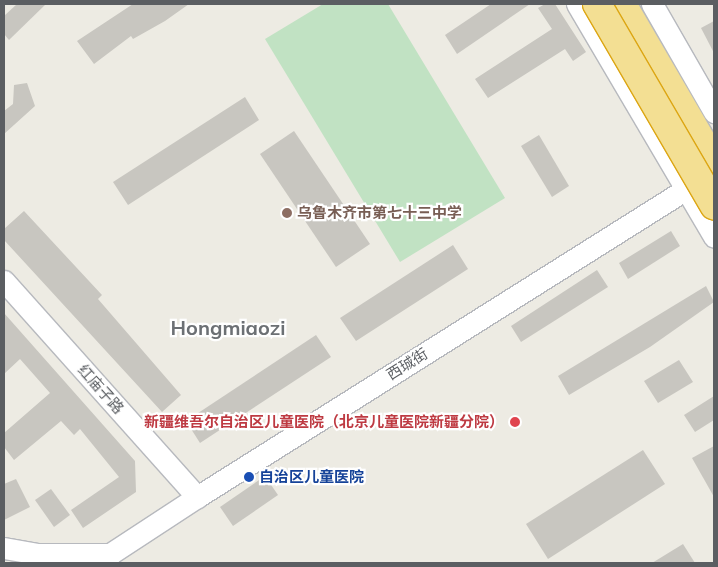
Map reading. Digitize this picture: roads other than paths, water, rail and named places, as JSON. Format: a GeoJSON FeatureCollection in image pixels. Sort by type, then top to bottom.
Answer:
{"type":"FeatureCollection","features":[{"type":"Feature","properties":{"kind":"highway"},"geometry":{"type":"LineString","coordinates":[[597,4],[714,205]]}},
{"type":"Feature","properties":{"kind":"highway"},"geometry":{"type":"LineString","coordinates":[[622,4],[714,162]]}},
{"type":"Feature","properties":{"kind":"main road"},"geometry":{"type":"LineString","coordinates":[[577,4],[714,238]]}},
{"type":"Feature","properties":{"kind":"main road"},"geometry":{"type":"LineString","coordinates":[[652,4],[714,112]]}},
{"type":"Feature","properties":{"kind":"main road","name":"西珹街"},"geometry":{"type":"LineString","coordinates":[[105,560],[197,497],[683,188],[714,171]]}},
{"type":"Feature","properties":{"kind":"main road","name":"红庙子路"},"geometry":{"type":"LineString","coordinates":[[4,281],[197,497]]}},
{"type":"Feature","properties":{"kind":"main road"},"geometry":{"type":"LineString","coordinates":[[4,548],[39,554],[105,560]]}},
{"type":"Feature","properties":{"kind":"place","name":"乌鲁木齐市第七十三中学"},"geometry":{"type":"Point","coordinates":[287,213]}},
{"type":"Feature","properties":{"kind":"place","name":"新疆维吾尔自治区儿童医院（北京儿童医院新疆分院）"},"geometry":{"type":"Point","coordinates":[515,422]}},
{"type":"Feature","properties":{"kind":"place","name":"自治区儿童医院"},"geometry":{"type":"Point","coordinates":[249,477]}},
{"type":"Feature","properties":{"kind":"district","name":"Hongmiaozi"},"geometry":{"type":"Point","coordinates":[228,327]}}]}
